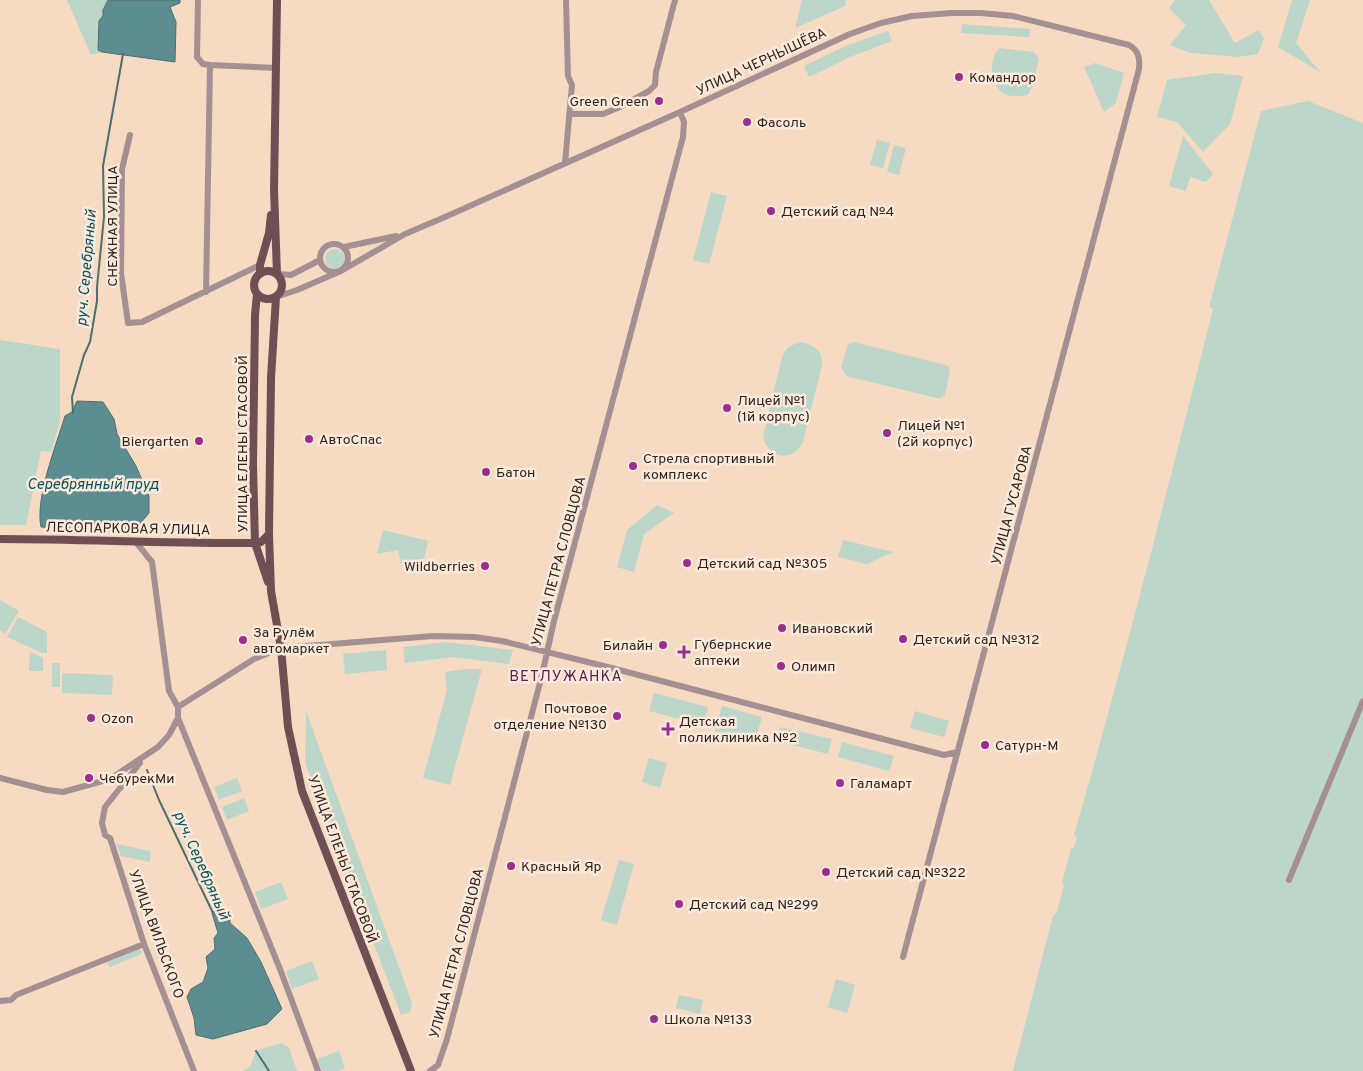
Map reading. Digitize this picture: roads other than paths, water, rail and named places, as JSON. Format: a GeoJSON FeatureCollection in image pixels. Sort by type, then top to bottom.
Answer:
{"type":"FeatureCollection","features":[{"type":"Feature","properties":{"kind":"main road"},"geometry":{"type":"LineString","coordinates":[[277,0],[274,190],[277,274],[282,286],[276,297],[268,299],[260,297],[255,290],[255,281],[260,274],[268,271],[277,274]]}},
{"type":"Feature","properties":{"kind":"main road"},"geometry":{"type":"LineString","coordinates":[[260,274],[260,265],[264,257],[269,233],[274,190]]}},
{"type":"Feature","properties":{"kind":"main road","name":"УЛИЦА ЕЛЕНЫ СТАСОВОЙ"},"geometry":{"type":"LineString","coordinates":[[257,294],[253,456],[255,543],[271,591]]}},
{"type":"Feature","properties":{"kind":"main road","name":"УЛИЦА ЕЛЕНЫ СТАСОВОЙ"},"geometry":{"type":"LineString","coordinates":[[276,297],[271,378],[268,534],[271,591],[281,648],[288,727],[302,790],[411,1071]]}},
{"type":"Feature","properties":{"kind":"main road"},"geometry":{"type":"LineString","coordinates":[[255,543],[261,542],[268,534]]}},
{"type":"Feature","properties":{"kind":"main road","name":"ЛЕСОПАРКОВАЯ УЛИЦА"},"geometry":{"type":"LineString","coordinates":[[0,539],[255,543]]}},
{"type":"Feature","properties":{"kind":"street"},"geometry":{"type":"LineString","coordinates":[[198,0],[197,57],[203,64],[210,66],[277,68]]}},
{"type":"Feature","properties":{"kind":"street"},"geometry":{"type":"LineString","coordinates":[[565,163],[572,85],[568,76],[566,0]]}},
{"type":"Feature","properties":{"kind":"street"},"geometry":{"type":"LineString","coordinates":[[570,114],[603,114],[635,99],[655,85],[656,72],[675,0]]}},
{"type":"Feature","properties":{"kind":"street","name":"УЛИЦА ЧЕРНЫШЁВА"},"geometry":{"type":"LineString","coordinates":[[276,297],[341,271],[404,234],[680,112],[850,34],[881,23],[912,16],[981,13],[1012,16],[1128,45],[1138,53],[1140,59]]}},
{"type":"Feature","properties":{"kind":"street","name":"УЛИЦА ГУСАРОВА"},"geometry":{"type":"LineString","coordinates":[[903,957],[999,602],[1109,185],[1140,59]]}},
{"type":"Feature","properties":{"kind":"street"},"geometry":{"type":"LineString","coordinates":[[206,292],[210,66]]}},
{"type":"Feature","properties":{"kind":"street","name":"УЛИЦА ПЕТРА СЛОВЦОВА"},"geometry":{"type":"LineString","coordinates":[[430,1071],[438,1065],[447,1038],[536,702],[547,652],[683,137],[684,122],[680,112]]}},
{"type":"Feature","properties":{"kind":"street","name":"СНЕЖНАЯ УЛИЦА"},"geometry":{"type":"LineString","coordinates":[[130,135],[122,169],[121,273],[128,323],[142,322],[260,265]]}},
{"type":"Feature","properties":{"kind":"street","name":"УЛИЦА ЧЕРНЫШЁВА"},"geometry":{"type":"LineString","coordinates":[[277,274],[290,275],[320,260],[321,252],[328,246],[338,244],[344,248],[404,234]]}},
{"type":"Feature","properties":{"kind":"street"},"geometry":{"type":"LineString","coordinates":[[320,260],[322,266],[328,272],[341,271],[349,261],[348,253],[344,248]]}},
{"type":"Feature","properties":{"kind":"street"},"geometry":{"type":"LineString","coordinates":[[135,541],[152,562],[169,691],[178,708],[178,718],[283,978],[318,1071]]}},
{"type":"Feature","properties":{"kind":"street"},"geometry":{"type":"LineString","coordinates":[[178,708],[254,659],[281,648],[433,636],[483,638],[547,652],[944,755],[957,752]]}},
{"type":"Feature","properties":{"kind":"street"},"geometry":{"type":"LineString","coordinates":[[1289,880],[1363,701]]}},
{"type":"Feature","properties":{"kind":"street"},"geometry":{"type":"LineString","coordinates":[[0,778],[47,790],[63,792],[110,779],[158,747],[169,735],[178,718]]}},
{"type":"Feature","properties":{"kind":"street","name":"УЛИЦА ВИЛЬСКОГО"},"geometry":{"type":"LineString","coordinates":[[143,758],[105,807],[102,823],[105,835],[110,838],[144,944],[194,1071]]}},
{"type":"Feature","properties":{"kind":"street"},"geometry":{"type":"LineString","coordinates":[[0,1001],[11,1000],[16,995],[144,944]]}},
{"type":"Feature","properties":{"kind":"water"},"geometry":{"type":"Polygon","coordinates":[[[108,0],[180,0],[180,3],[170,7],[176,22],[175,62],[98,50],[99,21],[103,16],[103,10],[108,0]]]}},
{"type":"Feature","properties":{"kind":"water","name":"Серебрянный пруд"},"geometry":{"type":"Polygon","coordinates":[[[77,401],[103,402],[114,419],[117,434],[136,466],[149,496],[149,513],[139,525],[117,531],[41,527],[41,502],[47,472],[65,416],[72,412],[77,401]]]}},
{"type":"Feature","properties":{"kind":"water"},"geometry":{"type":"Polygon","coordinates":[[[216,909],[229,912],[230,923],[247,938],[261,962],[282,1009],[267,1024],[213,1039],[196,1035],[194,1018],[187,997],[191,989],[203,982],[208,968],[206,957],[215,949],[214,938],[218,933],[212,913],[216,909]]]}},
{"type":"Feature","properties":{"kind":"waterway","name":"руч. Серебряный"},"geometry":{"type":"LineString","coordinates":[[73,413],[72,397],[84,355],[90,342],[97,301],[104,217],[103,166],[123,54]]}},
{"type":"Feature","properties":{"kind":"waterway","name":"руч. Серебряный"},"geometry":{"type":"LineString","coordinates":[[147,770],[159,800],[213,913]]}},
{"type":"Feature","properties":{"kind":"waterway","name":"руч. Серебряный"},"geometry":{"type":"LineString","coordinates":[[256,1051],[269,1071]]}},
{"type":"Feature","properties":{"kind":"place","name":"Командор"},"geometry":{"type":"Point","coordinates":[959,77]}},
{"type":"Feature","properties":{"kind":"place","name":"Green Green"},"geometry":{"type":"Point","coordinates":[659,101]}},
{"type":"Feature","properties":{"kind":"place","name":"Фасоль"},"geometry":{"type":"Point","coordinates":[747,122]}},
{"type":"Feature","properties":{"kind":"place","name":"Детский сад №4"},"geometry":{"type":"Point","coordinates":[771,211]}},
{"type":"Feature","properties":{"kind":"place","name":"Лицей №1 (1й корпус)"},"geometry":{"type":"Point","coordinates":[727,408]}},
{"type":"Feature","properties":{"kind":"place","name":"Лицей №1 (2й корпус)"},"geometry":{"type":"Point","coordinates":[887,433]}},
{"type":"Feature","properties":{"kind":"place","name":"АвтоСпас"},"geometry":{"type":"Point","coordinates":[309,439]}},
{"type":"Feature","properties":{"kind":"place","name":"Biergarten"},"geometry":{"type":"Point","coordinates":[199,441]}},
{"type":"Feature","properties":{"kind":"place","name":"Стрела спортивный комплекс"},"geometry":{"type":"Point","coordinates":[633,466]}},
{"type":"Feature","properties":{"kind":"place","name":"Батон"},"geometry":{"type":"Point","coordinates":[486,472]}},
{"type":"Feature","properties":{"kind":"place","name":"Детский сад №305"},"geometry":{"type":"Point","coordinates":[687,563]}},
{"type":"Feature","properties":{"kind":"place","name":"Wildberries"},"geometry":{"type":"Point","coordinates":[485,566]}},
{"type":"Feature","properties":{"kind":"place","name":"Ивановский"},"geometry":{"type":"Point","coordinates":[782,628]}},
{"type":"Feature","properties":{"kind":"place","name":"Детский сад №312"},"geometry":{"type":"Point","coordinates":[903,639]}},
{"type":"Feature","properties":{"kind":"place","name":"За Рулём автомаркет"},"geometry":{"type":"Point","coordinates":[243,640]}},
{"type":"Feature","properties":{"kind":"place","name":"Билайн"},"geometry":{"type":"Point","coordinates":[663,645]}},
{"type":"Feature","properties":{"kind":"place","name":"Губернские аптеки"},"geometry":{"type":"Point","coordinates":[684,652]}},
{"type":"Feature","properties":{"kind":"place","name":"Олимп"},"geometry":{"type":"Point","coordinates":[781,666]}},
{"type":"Feature","properties":{"kind":"place","name":"Почтовое отделение №130"},"geometry":{"type":"Point","coordinates":[617,716]}},
{"type":"Feature","properties":{"kind":"place","name":"Ozon"},"geometry":{"type":"Point","coordinates":[91,718]}},
{"type":"Feature","properties":{"kind":"place","name":"Детская поликлиника №2"},"geometry":{"type":"Point","coordinates":[668,729]}},
{"type":"Feature","properties":{"kind":"place","name":"Сатурн-М"},"geometry":{"type":"Point","coordinates":[985,745]}},
{"type":"Feature","properties":{"kind":"place","name":"ЧебурекМи"},"geometry":{"type":"Point","coordinates":[89,778]}},
{"type":"Feature","properties":{"kind":"place","name":"Галамарт"},"geometry":{"type":"Point","coordinates":[840,783]}},
{"type":"Feature","properties":{"kind":"place","name":"Красный Яр"},"geometry":{"type":"Point","coordinates":[511,866]}},
{"type":"Feature","properties":{"kind":"place","name":"Детский сад №322"},"geometry":{"type":"Point","coordinates":[826,872]}},
{"type":"Feature","properties":{"kind":"place","name":"Детский сад №299"},"geometry":{"type":"Point","coordinates":[679,904]}},
{"type":"Feature","properties":{"kind":"place","name":"Школа №133"},"geometry":{"type":"Point","coordinates":[654,1019]}},
{"type":"Feature","properties":{"kind":"district","name":"ВЕТЛУЖАНКА"},"geometry":{"type":"Point","coordinates":[566,676]}}]}
